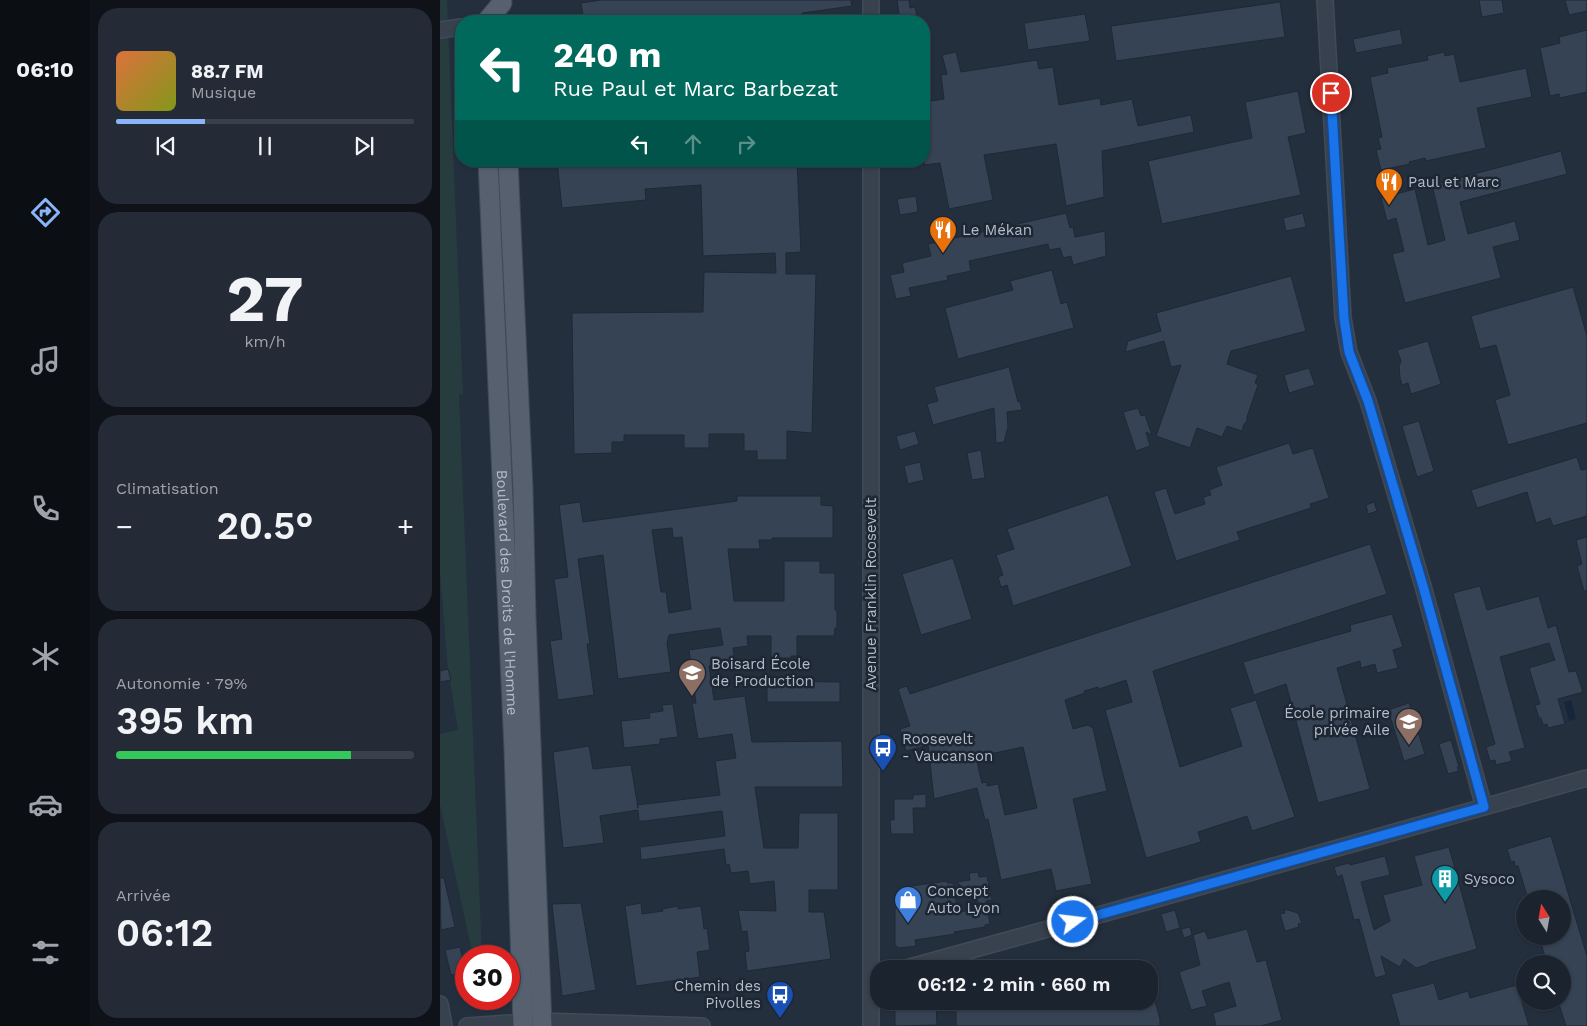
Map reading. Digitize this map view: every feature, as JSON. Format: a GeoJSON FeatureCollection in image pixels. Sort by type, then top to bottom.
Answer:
{"type":"FeatureCollection","features":[{"type":"Feature","properties":{"kind":"main road","name":"Boulevard des Droits de l'Homme"},"geometry":{"type":"LineString","coordinates":[[488,167],[514,750],[532,1023]]}},
{"type":"Feature","properties":{"kind":"main road","name":"Boulevard des Droits de l'Homme"},"geometry":{"type":"LineString","coordinates":[[508,167],[523,489],[532,1023]]}},
{"type":"Feature","properties":{"kind":"street"},"geometry":{"type":"LineString","coordinates":[[871,0],[871,15]]}},
{"type":"Feature","properties":{"kind":"street"},"geometry":{"type":"LineString","coordinates":[[1326,0],[1344,318],[1348,344],[1368,401],[1423,586],[1484,807]]}},
{"type":"Feature","properties":{"kind":"street"},"geometry":{"type":"LineString","coordinates":[[440,30],[455,28]]}},
{"type":"Feature","properties":{"kind":"street","name":"Avenue Franklin Roosevelt"},"geometry":{"type":"LineString","coordinates":[[871,167],[875,960]]}},
{"type":"Feature","properties":{"kind":"street"},"geometry":{"type":"LineString","coordinates":[[936,960],[1587,778]]}},
{"type":"Feature","properties":{"kind":"street"},"geometry":{"type":"LineString","coordinates":[[440,1004],[444,1026]]}},
{"type":"Feature","properties":{"kind":"street","name":"Avenue Franklin Roosevelt"},"geometry":{"type":"LineString","coordinates":[[871,1026],[872,1010]]}},
{"type":"Feature","properties":{"kind":"street"},"geometry":{"type":"LineString","coordinates":[[468,1026],[532,1023],[702,1026]]}},
{"type":"Feature","properties":{"kind":"green space"},"geometry":{"type":"Polygon","coordinates":[[[440,0],[447,0],[463,394],[459,395],[482,945],[471,945],[440,805],[440,734],[458,730],[448,669],[440,573],[440,0]]]}},
{"type":"Feature","properties":{"kind":"water"},"geometry":{"type":"Polygon","coordinates":[[[1571,700],[1576,719],[1569,721],[1564,702],[1571,700]]]}},
{"type":"Feature","properties":{"kind":"building"},"geometry":{"type":"Polygon","coordinates":[[[601,0],[851,0],[852,6],[802,13],[802,15],[583,15],[581,3],[601,0]]]}},
{"type":"Feature","properties":{"kind":"building"},"geometry":{"type":"Polygon","coordinates":[[[897,0],[909,0],[910,8],[915,7],[917,15],[899,15],[897,0]]]}},
{"type":"Feature","properties":{"kind":"building"},"geometry":{"type":"Polygon","coordinates":[[[1479,0],[1502,0],[1504,13],[1482,17],[1479,0]]]}},
{"type":"Feature","properties":{"kind":"building"},"geometry":{"type":"Polygon","coordinates":[[[1565,0],[1587,0],[1587,11],[1569,15],[1565,0]]]}},
{"type":"Feature","properties":{"kind":"building"},"geometry":{"type":"Polygon","coordinates":[[[1280,2],[1285,37],[1116,61],[1111,26],[1280,2]]]}},
{"type":"Feature","properties":{"kind":"building"},"geometry":{"type":"Polygon","coordinates":[[[1085,14],[1090,41],[1028,50],[1024,23],[1085,14]]]}},
{"type":"Feature","properties":{"kind":"building"},"geometry":{"type":"Polygon","coordinates":[[[1400,29],[1403,44],[1356,53],[1353,39],[1400,29]]]}},
{"type":"Feature","properties":{"kind":"building"},"geometry":{"type":"Polygon","coordinates":[[[1587,30],[1587,92],[1560,98],[1559,94],[1550,96],[1540,48],[1560,43],[1559,37],[1587,30]]]}},
{"type":"Feature","properties":{"kind":"building"},"geometry":{"type":"Polygon","coordinates":[[[956,52],[961,72],[1037,60],[1039,69],[1053,67],[1059,105],[1100,98],[1101,105],[1132,99],[1138,126],[1191,115],[1194,132],[1102,151],[1104,197],[1066,206],[1056,144],[984,155],[993,200],[949,209],[940,163],[930,164],[930,101],[944,99],[941,75],[947,74],[942,55],[956,52]]]}},
{"type":"Feature","properties":{"kind":"building"},"geometry":{"type":"Polygon","coordinates":[[[1444,52],[1445,56],[1454,54],[1460,82],[1526,68],[1532,97],[1477,108],[1486,148],[1426,161],[1425,158],[1409,162],[1410,164],[1381,170],[1376,150],[1381,149],[1378,138],[1382,137],[1370,77],[1388,73],[1387,68],[1428,60],[1427,56],[1444,52]]]}},
{"type":"Feature","properties":{"kind":"building"},"geometry":{"type":"Polygon","coordinates":[[[1298,91],[1306,133],[1288,137],[1301,195],[1162,224],[1148,161],[1252,138],[1245,102],[1298,91]]]}},
{"type":"Feature","properties":{"kind":"building"},"geometry":{"type":"Polygon","coordinates":[[[1561,151],[1567,174],[1460,202],[1468,234],[1515,221],[1520,240],[1493,247],[1501,278],[1405,303],[1392,254],[1404,251],[1396,218],[1387,221],[1381,198],[1415,189],[1428,245],[1445,240],[1432,185],[1561,151]]]}},
{"type":"Feature","properties":{"kind":"building"},"geometry":{"type":"Polygon","coordinates":[[[558,167],[797,167],[801,252],[786,253],[786,274],[816,274],[812,433],[787,431],[787,460],[757,460],[757,451],[744,451],[744,434],[709,434],[709,448],[684,448],[684,435],[624,435],[624,442],[612,442],[612,453],[574,454],[572,313],[703,312],[704,272],[776,273],[775,253],[703,256],[701,185],[645,189],[646,200],[562,208],[558,167]]]}},
{"type":"Feature","properties":{"kind":"building"},"geometry":{"type":"Polygon","coordinates":[[[916,196],[918,212],[900,215],[897,199],[916,196]]]}},
{"type":"Feature","properties":{"kind":"building"},"geometry":{"type":"Polygon","coordinates":[[[1066,213],[1070,228],[1073,227],[1075,237],[1105,231],[1106,256],[1073,265],[1071,256],[1063,258],[1060,248],[1049,250],[1048,244],[969,261],[971,271],[947,276],[948,280],[909,288],[911,296],[896,299],[890,275],[904,272],[902,263],[931,256],[928,244],[1066,213]]]}},
{"type":"Feature","properties":{"kind":"building"},"geometry":{"type":"Polygon","coordinates":[[[1303,213],[1306,227],[1286,231],[1283,218],[1303,213]]]}},
{"type":"Feature","properties":{"kind":"building"},"geometry":{"type":"Polygon","coordinates":[[[1052,270],[1061,304],[1067,302],[1074,328],[958,359],[945,308],[1013,290],[1010,281],[1052,270]]]}},
{"type":"Feature","properties":{"kind":"building"},"geometry":{"type":"Polygon","coordinates":[[[1291,276],[1306,331],[1231,351],[1227,364],[1258,375],[1255,383],[1258,385],[1242,431],[1227,426],[1222,437],[1197,428],[1190,448],[1156,436],[1181,365],[1171,367],[1164,341],[1125,352],[1128,341],[1161,331],[1156,313],[1291,276]]]}},
{"type":"Feature","properties":{"kind":"building"},"geometry":{"type":"Polygon","coordinates":[[[1573,287],[1587,336],[1587,423],[1508,445],[1495,400],[1510,395],[1496,345],[1480,349],[1471,316],[1573,287]]]}},
{"type":"Feature","properties":{"kind":"building"},"geometry":{"type":"Polygon","coordinates":[[[1428,341],[1441,384],[1411,394],[1408,383],[1402,385],[1399,367],[1401,361],[1397,350],[1428,341]]]}},
{"type":"Feature","properties":{"kind":"building"},"geometry":{"type":"Polygon","coordinates":[[[1009,367],[1018,402],[1020,401],[1022,410],[1007,412],[1008,427],[1004,442],[996,443],[994,408],[933,425],[927,404],[938,401],[934,387],[1009,367]]]}},
{"type":"Feature","properties":{"kind":"building"},"geometry":{"type":"Polygon","coordinates":[[[1309,368],[1315,385],[1289,393],[1284,375],[1309,368]]]}},
{"type":"Feature","properties":{"kind":"building"},"geometry":{"type":"Polygon","coordinates":[[[1138,408],[1141,416],[1145,415],[1152,435],[1146,432],[1150,446],[1136,451],[1123,412],[1138,408]]]}},
{"type":"Feature","properties":{"kind":"building"},"geometry":{"type":"Polygon","coordinates":[[[1419,421],[1434,471],[1417,477],[1402,426],[1419,421]]]}},
{"type":"Feature","properties":{"kind":"building"},"geometry":{"type":"Polygon","coordinates":[[[915,431],[919,444],[900,450],[896,436],[915,431]]]}},
{"type":"Feature","properties":{"kind":"building"},"geometry":{"type":"Polygon","coordinates":[[[1289,443],[1293,454],[1313,448],[1329,498],[1310,504],[1311,508],[1237,532],[1240,540],[1176,561],[1154,492],[1166,488],[1175,514],[1205,504],[1203,497],[1211,495],[1209,490],[1222,485],[1216,467],[1289,443]]]}},
{"type":"Feature","properties":{"kind":"building"},"geometry":{"type":"Polygon","coordinates":[[[981,450],[985,478],[972,480],[967,453],[981,450]]]}},
{"type":"Feature","properties":{"kind":"building"},"geometry":{"type":"Polygon","coordinates":[[[1577,457],[1581,470],[1587,469],[1587,516],[1553,526],[1550,518],[1536,523],[1527,492],[1477,508],[1471,490],[1577,457]]]}},
{"type":"Feature","properties":{"kind":"building"},"geometry":{"type":"Polygon","coordinates":[[[920,462],[924,480],[908,484],[904,466],[920,462]]]}},
{"type":"Feature","properties":{"kind":"building"},"geometry":{"type":"Polygon","coordinates":[[[1108,495],[1132,566],[1013,606],[1007,585],[1001,587],[998,577],[1003,575],[996,555],[1014,549],[1007,529],[1108,495]]]}},
{"type":"Feature","properties":{"kind":"building"},"geometry":{"type":"Polygon","coordinates":[[[737,496],[821,496],[821,505],[833,506],[833,538],[772,538],[772,540],[759,540],[760,549],[728,549],[734,601],[784,601],[784,561],[820,561],[820,573],[835,573],[837,628],[835,628],[834,636],[797,636],[797,656],[791,656],[791,658],[771,658],[771,636],[747,636],[748,646],[733,648],[735,662],[709,666],[714,700],[745,696],[752,742],[842,741],[843,787],[755,787],[764,848],[798,848],[799,813],[838,813],[838,890],[809,890],[809,912],[824,912],[831,959],[747,971],[745,952],[749,951],[747,931],[742,932],[738,910],[776,911],[774,881],[750,884],[748,871],[731,873],[729,864],[726,865],[724,849],[641,860],[640,847],[725,836],[722,811],[645,821],[639,821],[638,810],[600,816],[604,843],[563,848],[553,752],[589,746],[593,769],[631,765],[638,805],[720,795],[715,761],[736,758],[732,734],[698,739],[692,703],[696,703],[689,650],[723,645],[720,628],[669,635],[667,643],[671,672],[618,679],[603,555],[578,559],[590,644],[587,644],[594,695],[558,700],[550,641],[562,639],[554,579],[568,577],[559,505],[580,502],[583,522],[737,501],[737,496]],[[672,528],[652,530],[661,592],[666,592],[669,613],[691,609],[682,537],[673,538],[672,528]]]}},
{"type":"Feature","properties":{"kind":"building"},"geometry":{"type":"Polygon","coordinates":[[[1374,502],[1377,511],[1368,514],[1366,505],[1374,502]]]}},
{"type":"Feature","properties":{"kind":"building"},"geometry":{"type":"Polygon","coordinates":[[[1587,537],[1587,591],[1584,591],[1577,566],[1582,564],[1576,540],[1587,537]]]}},
{"type":"Feature","properties":{"kind":"building"},"geometry":{"type":"Polygon","coordinates":[[[1370,544],[1387,594],[1153,671],[1180,767],[1242,746],[1230,708],[1256,700],[1295,817],[1252,831],[1247,816],[1198,832],[1201,842],[1146,858],[1105,710],[1132,702],[1126,680],[1099,689],[1098,687],[1084,691],[1085,693],[1065,700],[1073,729],[1088,725],[1093,728],[1107,791],[1073,799],[1092,884],[1056,891],[1051,869],[1001,880],[988,819],[985,820],[977,788],[934,799],[928,745],[906,751],[900,729],[910,726],[898,689],[907,686],[910,694],[1370,544]],[[1023,747],[976,757],[982,783],[987,782],[987,786],[998,784],[1005,815],[1037,808],[1023,747]]]}},
{"type":"Feature","properties":{"kind":"building"},"geometry":{"type":"Polygon","coordinates":[[[953,558],[972,619],[921,635],[902,574],[953,558]]]}},
{"type":"Feature","properties":{"kind":"building"},"geometry":{"type":"Polygon","coordinates":[[[1480,586],[1487,610],[1539,596],[1548,628],[1556,625],[1569,672],[1576,671],[1583,692],[1558,699],[1565,724],[1548,728],[1547,724],[1543,725],[1541,718],[1539,718],[1535,705],[1540,704],[1529,668],[1555,660],[1549,643],[1500,657],[1525,748],[1509,752],[1512,761],[1496,765],[1495,760],[1490,761],[1486,747],[1495,744],[1453,593],[1480,586]]]}},
{"type":"Feature","properties":{"kind":"building"},"geometry":{"type":"Polygon","coordinates":[[[1392,614],[1403,647],[1393,650],[1398,668],[1377,673],[1375,664],[1361,668],[1360,661],[1337,668],[1370,789],[1318,803],[1286,684],[1254,695],[1243,662],[1351,631],[1350,625],[1392,614]]]}},
{"type":"Feature","properties":{"kind":"building"},"geometry":{"type":"Polygon","coordinates":[[[448,669],[451,680],[440,682],[440,671],[448,669]]]}},
{"type":"Feature","properties":{"kind":"building"},"geometry":{"type":"Polygon","coordinates":[[[767,681],[840,682],[840,702],[767,702],[767,681]]]}},
{"type":"Feature","properties":{"kind":"building"},"geometry":{"type":"Polygon","coordinates":[[[1409,703],[1425,754],[1404,761],[1388,710],[1409,703]]]}},
{"type":"Feature","properties":{"kind":"building"},"geometry":{"type":"Polygon","coordinates":[[[673,704],[678,737],[660,739],[660,744],[624,748],[621,721],[650,718],[649,713],[663,711],[662,705],[673,704]]]}},
{"type":"Feature","properties":{"kind":"building"},"geometry":{"type":"Polygon","coordinates":[[[1451,740],[1459,771],[1448,774],[1439,744],[1451,740]]]}},
{"type":"Feature","properties":{"kind":"building"},"geometry":{"type":"Polygon","coordinates":[[[926,794],[926,808],[913,808],[914,834],[891,834],[890,820],[894,820],[894,799],[913,799],[913,795],[926,794]]]}},
{"type":"Feature","properties":{"kind":"building"},"geometry":{"type":"Polygon","coordinates":[[[1551,836],[1567,890],[1525,890],[1518,866],[1515,866],[1514,861],[1511,862],[1507,849],[1551,836]]]}},
{"type":"Feature","properties":{"kind":"building"},"geometry":{"type":"Polygon","coordinates":[[[1449,847],[1477,949],[1416,968],[1404,959],[1400,967],[1381,956],[1386,975],[1375,978],[1359,919],[1354,920],[1342,875],[1337,877],[1334,867],[1385,856],[1390,875],[1361,882],[1374,930],[1390,921],[1383,895],[1422,885],[1414,856],[1449,847]]]}},
{"type":"Feature","properties":{"kind":"building"},"geometry":{"type":"Polygon","coordinates":[[[978,872],[979,877],[987,876],[992,900],[986,901],[990,924],[985,925],[985,927],[954,932],[955,934],[915,940],[916,946],[899,948],[895,945],[895,906],[906,904],[904,887],[947,881],[947,883],[953,883],[958,912],[985,908],[957,882],[970,880],[969,873],[978,872]]]}},
{"type":"Feature","properties":{"kind":"building"},"geometry":{"type":"Polygon","coordinates":[[[440,878],[444,878],[455,927],[441,930],[440,878]]]}},
{"type":"Feature","properties":{"kind":"building"},"geometry":{"type":"Polygon","coordinates":[[[581,903],[596,990],[562,996],[552,904],[581,903]]]}},
{"type":"Feature","properties":{"kind":"building"},"geometry":{"type":"Polygon","coordinates":[[[641,903],[642,914],[663,911],[662,909],[678,906],[678,909],[701,906],[704,929],[707,928],[710,950],[697,952],[700,977],[636,986],[625,906],[641,903]]]}},
{"type":"Feature","properties":{"kind":"building"},"geometry":{"type":"Polygon","coordinates":[[[1571,903],[1587,956],[1587,1026],[1566,1026],[1561,1010],[1571,1010],[1571,955],[1544,955],[1542,945],[1571,945],[1571,903]]]}},
{"type":"Feature","properties":{"kind":"building"},"geometry":{"type":"Polygon","coordinates":[[[1284,909],[1298,913],[1302,923],[1298,924],[1299,927],[1285,931],[1280,914],[1285,913],[1284,909]]]}},
{"type":"Feature","properties":{"kind":"building"},"geometry":{"type":"Polygon","coordinates":[[[1175,910],[1180,928],[1166,932],[1161,914],[1175,910]]]}},
{"type":"Feature","properties":{"kind":"building"},"geometry":{"type":"Polygon","coordinates":[[[1190,927],[1192,935],[1184,938],[1181,929],[1190,927]]]}},
{"type":"Feature","properties":{"kind":"building"},"geometry":{"type":"Polygon","coordinates":[[[1247,929],[1257,962],[1266,960],[1282,1020],[1261,1026],[1216,1026],[1213,1013],[1236,1006],[1229,982],[1202,991],[1207,1006],[1191,1010],[1179,972],[1200,965],[1193,935],[1205,931],[1208,939],[1247,929]]]}},
{"type":"Feature","properties":{"kind":"building"},"geometry":{"type":"Polygon","coordinates":[[[455,948],[455,974],[451,975],[445,950],[455,948]]]}},
{"type":"Feature","properties":{"kind":"building"},"geometry":{"type":"Polygon","coordinates":[[[1434,983],[1439,1000],[1468,991],[1470,998],[1516,985],[1516,1010],[1524,1010],[1529,1026],[1400,1026],[1391,994],[1434,983]]]}},
{"type":"Feature","properties":{"kind":"building"},"geometry":{"type":"Polygon","coordinates":[[[895,1010],[936,1010],[937,1025],[895,1026],[895,1010]]]}},
{"type":"Feature","properties":{"kind":"building"},"geometry":{"type":"Polygon","coordinates":[[[956,1010],[1158,1010],[1160,1019],[1160,1026],[956,1026],[956,1010]]]}},
{"type":"Feature","properties":{"kind":"place","name":"Paul et Marc"},"geometry":{"type":"Point","coordinates":[1389,206]}},
{"type":"Feature","properties":{"kind":"place","name":"Le Mékan"},"geometry":{"type":"Point","coordinates":[943,254]}},
{"type":"Feature","properties":{"kind":"place","name":"Boisard École de Production"},"geometry":{"type":"Point","coordinates":[692,697]}},
{"type":"Feature","properties":{"kind":"place","name":"École primaire privée Aile"},"geometry":{"type":"Point","coordinates":[1409,746]}},
{"type":"Feature","properties":{"kind":"place","name":"Roosevelt - Vaucanson"},"geometry":{"type":"Point","coordinates":[883,772]}},
{"type":"Feature","properties":{"kind":"place","name":"Sysoco"},"geometry":{"type":"Point","coordinates":[1445,903]}},
{"type":"Feature","properties":{"kind":"place","name":"Concept Auto Lyon"},"geometry":{"type":"Point","coordinates":[908,924]}},
{"type":"Feature","properties":{"kind":"place","name":"Chemin des Pivolles"},"geometry":{"type":"Point","coordinates":[780,1019]}},
{"type":"Feature","properties":{"kind":"route"},"geometry":{"type":"LineString","coordinates":[[1073,922],[1484,807],[1423,586],[1368,401],[1349,352],[1344,318],[1331,93]]}}]}
